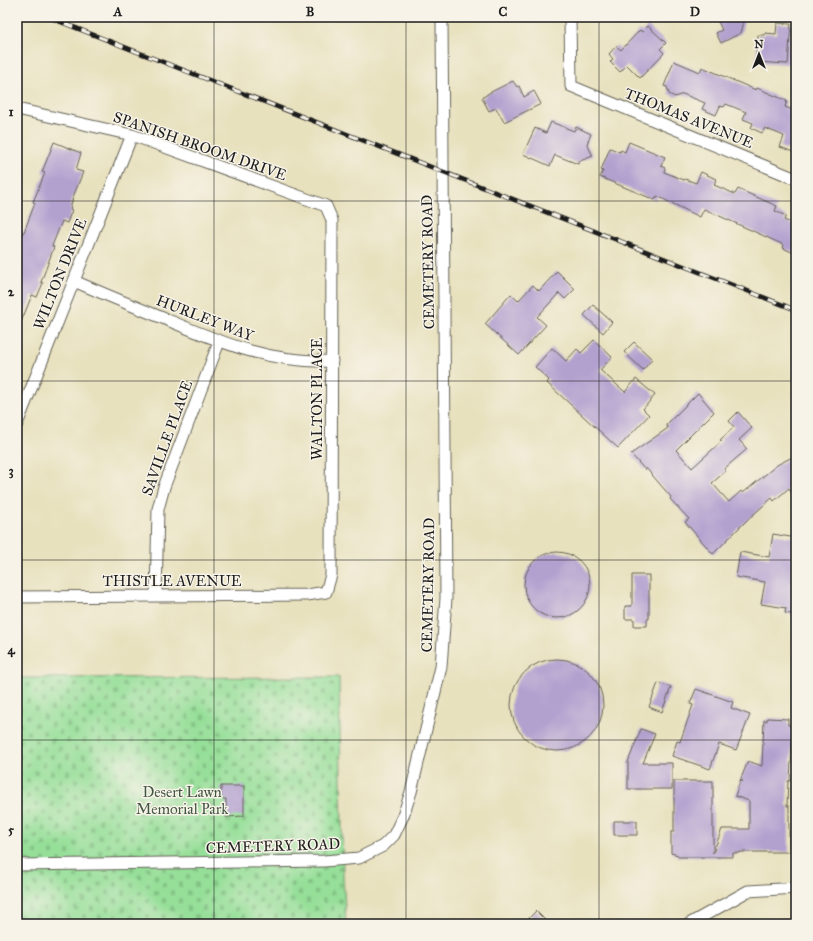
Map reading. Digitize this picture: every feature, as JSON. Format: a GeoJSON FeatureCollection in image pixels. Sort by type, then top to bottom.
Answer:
{"type":"FeatureCollection","features":[{"type":"Feature","properties":{"kind":"street","name":"CEMETERY ROAD"},"geometry":{"type":"LineString","coordinates":[[17,865],[324,861],[359,858],[383,846],[394,835],[403,816],[411,792],[441,667],[446,598],[442,17]]}},
{"type":"Feature","properties":{"kind":"street","name":"THOMAS AVENUE"},"geometry":{"type":"LineString","coordinates":[[570,17],[571,86],[796,179]]}},
{"type":"Feature","properties":{"kind":"street","name":"SPANISH BROOM DRIVE"},"geometry":{"type":"LineString","coordinates":[[17,109],[132,136],[326,206]]}},
{"type":"Feature","properties":{"kind":"street","name":"WILTON DRIVE"},"geometry":{"type":"LineString","coordinates":[[17,424],[132,136]]}},
{"type":"Feature","properties":{"kind":"street","name":"WALTON PLACE"},"geometry":{"type":"LineString","coordinates":[[326,206],[332,220],[331,575],[326,592]]}},
{"type":"Feature","properties":{"kind":"street","name":"HURLEY WAY"},"geometry":{"type":"LineString","coordinates":[[74,282],[219,342],[249,352],[275,358],[311,362],[332,361]]}},
{"type":"Feature","properties":{"kind":"street","name":"SAVILLE PLACE"},"geometry":{"type":"LineString","coordinates":[[156,596],[158,509],[164,487],[219,342]]}},
{"type":"Feature","properties":{"kind":"street","name":"THISTLE AVENUE"},"geometry":{"type":"LineString","coordinates":[[17,597],[307,595],[326,592]]}},
{"type":"Feature","properties":{"kind":"street"},"geometry":{"type":"LineString","coordinates":[[688,924],[748,891],[796,888]]}},
{"type":"Feature","properties":{"kind":"green space","name":"Desert Lawn Memorial Park"},"geometry":{"type":"Polygon","coordinates":[[[339,677],[343,876],[346,924],[17,924],[17,678],[339,677]]]}},
{"type":"Feature","properties":{"kind":"building"},"geometry":{"type":"Polygon","coordinates":[[[716,17],[745,17],[741,33],[721,43],[716,33],[722,30],[716,17]]]}},
{"type":"Feature","properties":{"kind":"building"},"geometry":{"type":"Polygon","coordinates":[[[777,23],[791,24],[788,64],[756,62],[758,35],[765,35],[765,33],[776,34],[777,23]]]}},
{"type":"Feature","properties":{"kind":"building"},"geometry":{"type":"Polygon","coordinates":[[[648,26],[666,43],[660,49],[664,53],[640,78],[627,65],[620,72],[610,62],[613,59],[609,54],[616,46],[621,50],[640,30],[642,32],[648,26]]]}},
{"type":"Feature","properties":{"kind":"building"},"geometry":{"type":"Polygon","coordinates":[[[674,61],[700,72],[702,67],[756,90],[757,88],[787,101],[785,107],[796,111],[796,153],[780,147],[784,136],[765,128],[762,133],[751,128],[753,123],[743,119],[746,112],[726,104],[724,107],[720,106],[716,115],[702,109],[705,103],[683,94],[675,97],[669,94],[667,87],[664,86],[674,61]]]}},
{"type":"Feature","properties":{"kind":"building"},"geometry":{"type":"Polygon","coordinates":[[[513,81],[517,87],[519,86],[524,97],[534,91],[541,104],[504,122],[496,108],[489,111],[482,98],[513,81]]]}},
{"type":"Feature","properties":{"kind":"building"},"geometry":{"type":"Polygon","coordinates":[[[551,122],[574,131],[576,127],[591,134],[587,144],[593,156],[580,161],[578,164],[555,155],[550,166],[523,154],[535,128],[546,133],[551,122]]]}},
{"type":"Feature","properties":{"kind":"building"},"geometry":{"type":"Polygon","coordinates":[[[54,142],[81,153],[76,170],[83,172],[73,197],[70,209],[72,210],[67,223],[62,221],[52,246],[54,247],[41,282],[43,283],[37,297],[32,295],[17,332],[17,246],[35,203],[33,202],[45,173],[42,172],[54,142]]]}},
{"type":"Feature","properties":{"kind":"building"},"geometry":{"type":"Polygon","coordinates":[[[629,142],[665,157],[661,166],[665,168],[664,172],[696,183],[701,172],[716,179],[714,185],[735,194],[738,189],[777,206],[775,211],[786,216],[784,220],[796,225],[796,254],[783,248],[784,245],[704,209],[700,217],[657,196],[655,200],[600,177],[603,171],[601,170],[610,148],[620,152],[621,150],[625,152],[629,142]]]}},
{"type":"Feature","properties":{"kind":"building"},"geometry":{"type":"Polygon","coordinates":[[[557,271],[575,289],[565,299],[559,293],[537,317],[546,325],[519,355],[485,324],[511,294],[518,301],[533,285],[539,291],[557,271]]]}},
{"type":"Feature","properties":{"kind":"building"},"geometry":{"type":"Polygon","coordinates":[[[593,305],[612,322],[603,333],[584,315],[593,305]]]}},
{"type":"Feature","properties":{"kind":"building"},"geometry":{"type":"Polygon","coordinates":[[[594,340],[612,357],[600,370],[625,392],[636,379],[655,395],[643,409],[649,415],[618,448],[547,383],[549,380],[535,367],[552,348],[566,361],[577,349],[581,353],[594,340]]]}},
{"type":"Feature","properties":{"kind":"building"},"geometry":{"type":"Polygon","coordinates":[[[634,342],[652,359],[643,370],[624,352],[634,342]]]}},
{"type":"Feature","properties":{"kind":"building"},"geometry":{"type":"Polygon","coordinates":[[[698,393],[714,412],[676,450],[692,468],[722,441],[720,440],[734,427],[729,421],[738,412],[752,428],[739,440],[747,449],[724,469],[726,471],[712,483],[729,502],[741,491],[743,493],[777,465],[796,455],[796,502],[789,488],[774,501],[772,498],[747,520],[713,554],[685,522],[689,519],[670,499],[671,497],[646,468],[645,470],[631,454],[668,428],[666,425],[698,393]]]}},
{"type":"Feature","properties":{"kind":"building"},"geometry":{"type":"Polygon","coordinates":[[[773,534],[796,538],[796,615],[785,613],[786,608],[761,604],[765,582],[736,577],[740,552],[769,557],[773,534]]]}},
{"type":"Feature","properties":{"kind":"building"},"geometry":{"type":"Polygon","coordinates":[[[557,552],[570,555],[580,562],[587,572],[590,585],[587,598],[580,608],[570,615],[557,618],[544,615],[534,608],[527,598],[524,585],[527,572],[534,562],[544,555],[557,552]]]}},
{"type":"Feature","properties":{"kind":"building"},"geometry":{"type":"Polygon","coordinates":[[[632,575],[649,575],[649,619],[647,619],[647,626],[634,626],[634,619],[625,619],[625,606],[632,606],[632,575]]]}},
{"type":"Feature","properties":{"kind":"building"},"geometry":{"type":"Polygon","coordinates":[[[548,659],[566,659],[583,666],[596,679],[603,696],[603,714],[596,731],[583,744],[566,751],[548,751],[531,744],[518,731],[511,714],[511,696],[518,679],[531,666],[548,659]]]}},
{"type":"Feature","properties":{"kind":"building"},"geometry":{"type":"Polygon","coordinates":[[[658,683],[671,687],[662,712],[649,707],[658,683]]]}},
{"type":"Feature","properties":{"kind":"building"},"geometry":{"type":"Polygon","coordinates":[[[696,689],[733,702],[731,708],[750,715],[736,750],[719,744],[710,769],[672,756],[677,741],[680,742],[693,705],[690,704],[696,689]]]}},
{"type":"Feature","properties":{"kind":"building"},"geometry":{"type":"Polygon","coordinates":[[[767,718],[788,719],[788,725],[793,726],[787,806],[789,806],[789,852],[740,852],[733,853],[733,857],[678,857],[678,855],[671,853],[671,832],[674,832],[674,781],[713,781],[713,853],[722,829],[749,829],[749,801],[735,796],[748,761],[762,766],[764,720],[767,721],[767,718]]]}},
{"type":"Feature","properties":{"kind":"building"},"geometry":{"type":"Polygon","coordinates":[[[641,729],[655,734],[643,763],[672,763],[672,789],[628,789],[628,762],[641,729]]]}},
{"type":"Feature","properties":{"kind":"building"},"geometry":{"type":"Polygon","coordinates":[[[221,786],[244,786],[244,816],[226,817],[226,799],[221,799],[221,786]]]}},
{"type":"Feature","properties":{"kind":"building"},"geometry":{"type":"Polygon","coordinates":[[[614,821],[637,821],[637,835],[614,835],[614,821]]]}},
{"type":"Feature","properties":{"kind":"building"},"geometry":{"type":"Polygon","coordinates":[[[536,911],[549,924],[523,924],[536,911]]]}},
{"type":"Feature","properties":{"kind":"railway"},"geometry":{"type":"LineString","coordinates":[[48,17],[796,310]]}}]}
